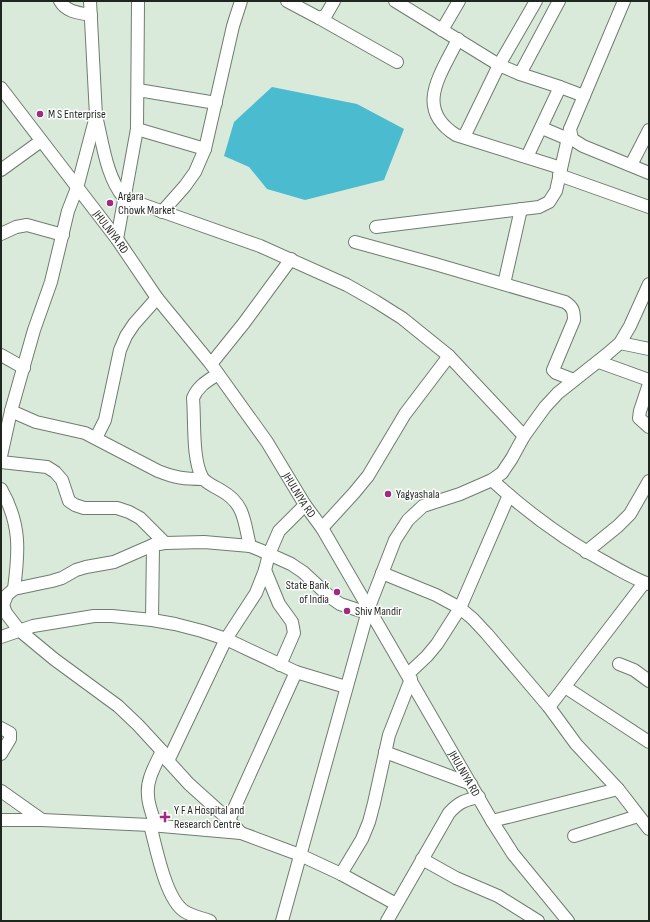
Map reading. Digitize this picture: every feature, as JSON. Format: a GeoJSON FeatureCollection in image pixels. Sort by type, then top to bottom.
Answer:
{"type":"FeatureCollection","features":[{"type":"Feature","properties":{"kind":"street"},"geometry":{"type":"LineString","coordinates":[[60,1],[66,8],[72,11],[91,15]]}},
{"type":"Feature","properties":{"kind":"street"},"geometry":{"type":"LineString","coordinates":[[90,1],[96,116],[112,179],[116,189],[124,198],[260,246],[347,285],[375,301],[402,318],[449,356],[524,436]]}},
{"type":"Feature","properties":{"kind":"street"},"geometry":{"type":"LineString","coordinates":[[117,239],[138,130],[138,1]]}},
{"type":"Feature","properties":{"kind":"street"},"geometry":{"type":"LineString","coordinates":[[162,212],[185,186],[194,172],[205,149],[233,26],[241,1]]}},
{"type":"Feature","properties":{"kind":"street"},"geometry":{"type":"LineString","coordinates":[[287,1],[397,62]]}},
{"type":"Feature","properties":{"kind":"street"},"geometry":{"type":"LineString","coordinates":[[319,18],[326,15],[334,1]]}},
{"type":"Feature","properties":{"kind":"street"},"geometry":{"type":"LineString","coordinates":[[442,30],[459,1]]}},
{"type":"Feature","properties":{"kind":"street"},"geometry":{"type":"LineString","coordinates":[[464,137],[499,65],[536,1]]}},
{"type":"Feature","properties":{"kind":"street"},"geometry":{"type":"LineString","coordinates":[[520,74],[559,1]]}},
{"type":"Feature","properties":{"kind":"street"},"geometry":{"type":"LineString","coordinates":[[376,227],[539,207],[549,202],[556,191],[569,134],[624,1]]}},
{"type":"Feature","properties":{"kind":"street"},"geometry":{"type":"LineString","coordinates":[[403,3],[442,30],[499,65],[520,74],[584,96]]}},
{"type":"Feature","properties":{"kind":"street"},"geometry":{"type":"LineString","coordinates":[[458,39],[436,84],[432,98],[434,111],[438,120],[446,129],[456,135],[527,157],[560,172],[649,207]]}},
{"type":"Feature","properties":{"kind":"street"},"geometry":{"type":"LineString","coordinates":[[527,157],[542,128],[560,87]]}},
{"type":"Feature","properties":{"kind":"street","name":"JHULNIYA RD"},"geometry":{"type":"LineString","coordinates":[[1,88],[117,239],[157,298],[214,369],[267,442],[305,505],[322,528],[368,610],[409,677],[492,821],[513,854],[568,921]]}},
{"type":"Feature","properties":{"kind":"street"},"geometry":{"type":"LineString","coordinates":[[138,90],[216,103]]}},
{"type":"Feature","properties":{"kind":"street"},"geometry":{"type":"LineString","coordinates":[[1,456],[11,411],[34,330],[51,282],[68,211],[77,188],[96,116]]}},
{"type":"Feature","properties":{"kind":"street"},"geometry":{"type":"LineString","coordinates":[[542,128],[569,134],[572,139],[583,146],[649,172]]}},
{"type":"Feature","properties":{"kind":"street"},"geometry":{"type":"LineString","coordinates":[[138,130],[205,149]]}},
{"type":"Feature","properties":{"kind":"street"},"geometry":{"type":"LineString","coordinates":[[631,165],[649,130]]}},
{"type":"Feature","properties":{"kind":"street"},"geometry":{"type":"LineString","coordinates":[[1,170],[41,141]]}},
{"type":"Feature","properties":{"kind":"street"},"geometry":{"type":"LineString","coordinates":[[504,284],[521,209]]}},
{"type":"Feature","properties":{"kind":"street"},"geometry":{"type":"LineString","coordinates":[[1,234],[16,227],[27,225],[63,235]]}},
{"type":"Feature","properties":{"kind":"street"},"geometry":{"type":"LineString","coordinates":[[355,242],[566,302],[572,306],[574,320],[553,370],[556,373],[574,380]]}},
{"type":"Feature","properties":{"kind":"street"},"geometry":{"type":"LineString","coordinates":[[203,479],[198,467],[196,452],[193,398],[196,391],[214,369],[244,323],[291,259]]}},
{"type":"Feature","properties":{"kind":"street"},"geometry":{"type":"LineString","coordinates":[[282,921],[368,610],[395,540],[408,520],[423,506],[460,494],[492,480],[502,473],[524,436],[545,407],[558,393],[599,362],[620,343],[630,326],[649,284]]}},
{"type":"Feature","properties":{"kind":"street"},"geometry":{"type":"LineString","coordinates":[[96,438],[105,420],[120,350],[126,336],[134,324],[157,298]]}},
{"type":"Feature","properties":{"kind":"street"},"geometry":{"type":"LineString","coordinates":[[620,343],[649,349]]}},
{"type":"Feature","properties":{"kind":"street"},"geometry":{"type":"LineString","coordinates":[[1,355],[24,368]]}},
{"type":"Feature","properties":{"kind":"street"},"geometry":{"type":"LineString","coordinates":[[322,528],[368,476],[405,414],[449,356]]}},
{"type":"Feature","properties":{"kind":"street"},"geometry":{"type":"LineString","coordinates":[[599,362],[649,380]]}},
{"type":"Feature","properties":{"kind":"street"},"geometry":{"type":"LineString","coordinates":[[648,425],[639,418],[649,384]]}},
{"type":"Feature","properties":{"kind":"street"},"geometry":{"type":"LineString","coordinates":[[11,411],[36,422],[85,433],[170,476],[180,479],[203,479],[229,495],[238,503],[250,546]]}},
{"type":"Feature","properties":{"kind":"street"},"geometry":{"type":"LineString","coordinates":[[1,462],[47,467],[55,472],[62,480],[69,501],[75,505],[84,508],[117,508],[129,512],[140,518],[165,543]]}},
{"type":"Feature","properties":{"kind":"street"},"geometry":{"type":"LineString","coordinates":[[492,480],[550,528],[586,552],[646,583],[549,707]]}},
{"type":"Feature","properties":{"kind":"street"},"geometry":{"type":"LineString","coordinates":[[586,552],[618,526],[630,514],[649,481]]}},
{"type":"Feature","properties":{"kind":"street"},"geometry":{"type":"LineString","coordinates":[[1,489],[16,528],[18,543],[18,558],[14,589]]}},
{"type":"Feature","properties":{"kind":"street"},"geometry":{"type":"LineString","coordinates":[[341,874],[362,839],[369,822],[389,735],[409,677],[437,644],[460,608],[509,495]]}},
{"type":"Feature","properties":{"kind":"street"},"geometry":{"type":"LineString","coordinates":[[210,921],[182,916],[168,890],[153,825],[148,796],[148,786],[152,773],[165,756],[226,639],[256,593],[265,570],[269,554],[279,531],[305,505]]}},
{"type":"Feature","properties":{"kind":"street"},"geometry":{"type":"LineString","coordinates":[[1,518],[9,507]]}},
{"type":"Feature","properties":{"kind":"street"},"geometry":{"type":"LineString","coordinates":[[241,833],[229,820],[189,784],[118,706],[54,659],[19,630],[6,614],[3,605],[7,595],[14,589],[62,578],[76,570],[114,562],[152,545],[165,543],[204,542],[250,546],[291,564],[303,572],[330,598],[340,604],[368,610]]}},
{"type":"Feature","properties":{"kind":"street"},"geometry":{"type":"LineString","coordinates":[[152,545],[152,620]]}},
{"type":"Feature","properties":{"kind":"street"},"geometry":{"type":"LineString","coordinates":[[265,570],[279,604],[292,622],[294,633],[280,665]]}},
{"type":"Feature","properties":{"kind":"street"},"geometry":{"type":"LineString","coordinates":[[382,573],[436,595],[460,608],[487,634],[549,707],[576,744],[618,789],[649,829]]}},
{"type":"Feature","properties":{"kind":"street"},"geometry":{"type":"LineString","coordinates":[[1,637],[33,626],[94,616],[112,616],[152,620],[175,624],[226,639],[296,672],[346,687]]}},
{"type":"Feature","properties":{"kind":"street"},"geometry":{"type":"LineString","coordinates":[[619,664],[634,670],[649,681]]}},
{"type":"Feature","properties":{"kind":"street"},"geometry":{"type":"LineString","coordinates":[[229,820],[296,672]]}},
{"type":"Feature","properties":{"kind":"street"},"geometry":{"type":"LineString","coordinates":[[565,687],[649,742]]}},
{"type":"Feature","properties":{"kind":"street"},"geometry":{"type":"LineString","coordinates":[[1,728],[10,733],[10,739],[1,754]]}},
{"type":"Feature","properties":{"kind":"street"},"geometry":{"type":"LineString","coordinates":[[385,752],[471,784]]}},
{"type":"Feature","properties":{"kind":"street"},"geometry":{"type":"LineString","coordinates":[[492,821],[618,789]]}},
{"type":"Feature","properties":{"kind":"street"},"geometry":{"type":"LineString","coordinates":[[1,791],[42,820]]}},
{"type":"Feature","properties":{"kind":"street"},"geometry":{"type":"LineString","coordinates":[[1,820],[42,820],[153,825],[241,833],[300,855],[341,874],[392,915],[449,813],[457,804],[479,797]]}},
{"type":"Feature","properties":{"kind":"street"},"geometry":{"type":"LineString","coordinates":[[574,836],[638,816]]}},
{"type":"Feature","properties":{"kind":"street"},"geometry":{"type":"LineString","coordinates":[[422,859],[456,878],[498,896],[538,921]]}},
{"type":"Feature","properties":{"kind":"water"},"geometry":{"type":"Polygon","coordinates":[[[272,87],[357,104],[404,129],[384,180],[305,200],[267,189],[249,167],[224,156],[234,122],[272,87]]]}},
{"type":"Feature","properties":{"kind":"place","name":"M S Enterprise"},"geometry":{"type":"Point","coordinates":[40,114]}},
{"type":"Feature","properties":{"kind":"place","name":"Argara Chowk Market"},"geometry":{"type":"Point","coordinates":[110,203]}},
{"type":"Feature","properties":{"kind":"place","name":"Yagyashala"},"geometry":{"type":"Point","coordinates":[388,494]}},
{"type":"Feature","properties":{"kind":"place","name":"State Bank of India"},"geometry":{"type":"Point","coordinates":[337,592]}},
{"type":"Feature","properties":{"kind":"place","name":"Shiv Mandir"},"geometry":{"type":"Point","coordinates":[347,611]}},
{"type":"Feature","properties":{"kind":"place","name":"Y F A Hospital and Research Centre"},"geometry":{"type":"Point","coordinates":[165,817]}}]}
